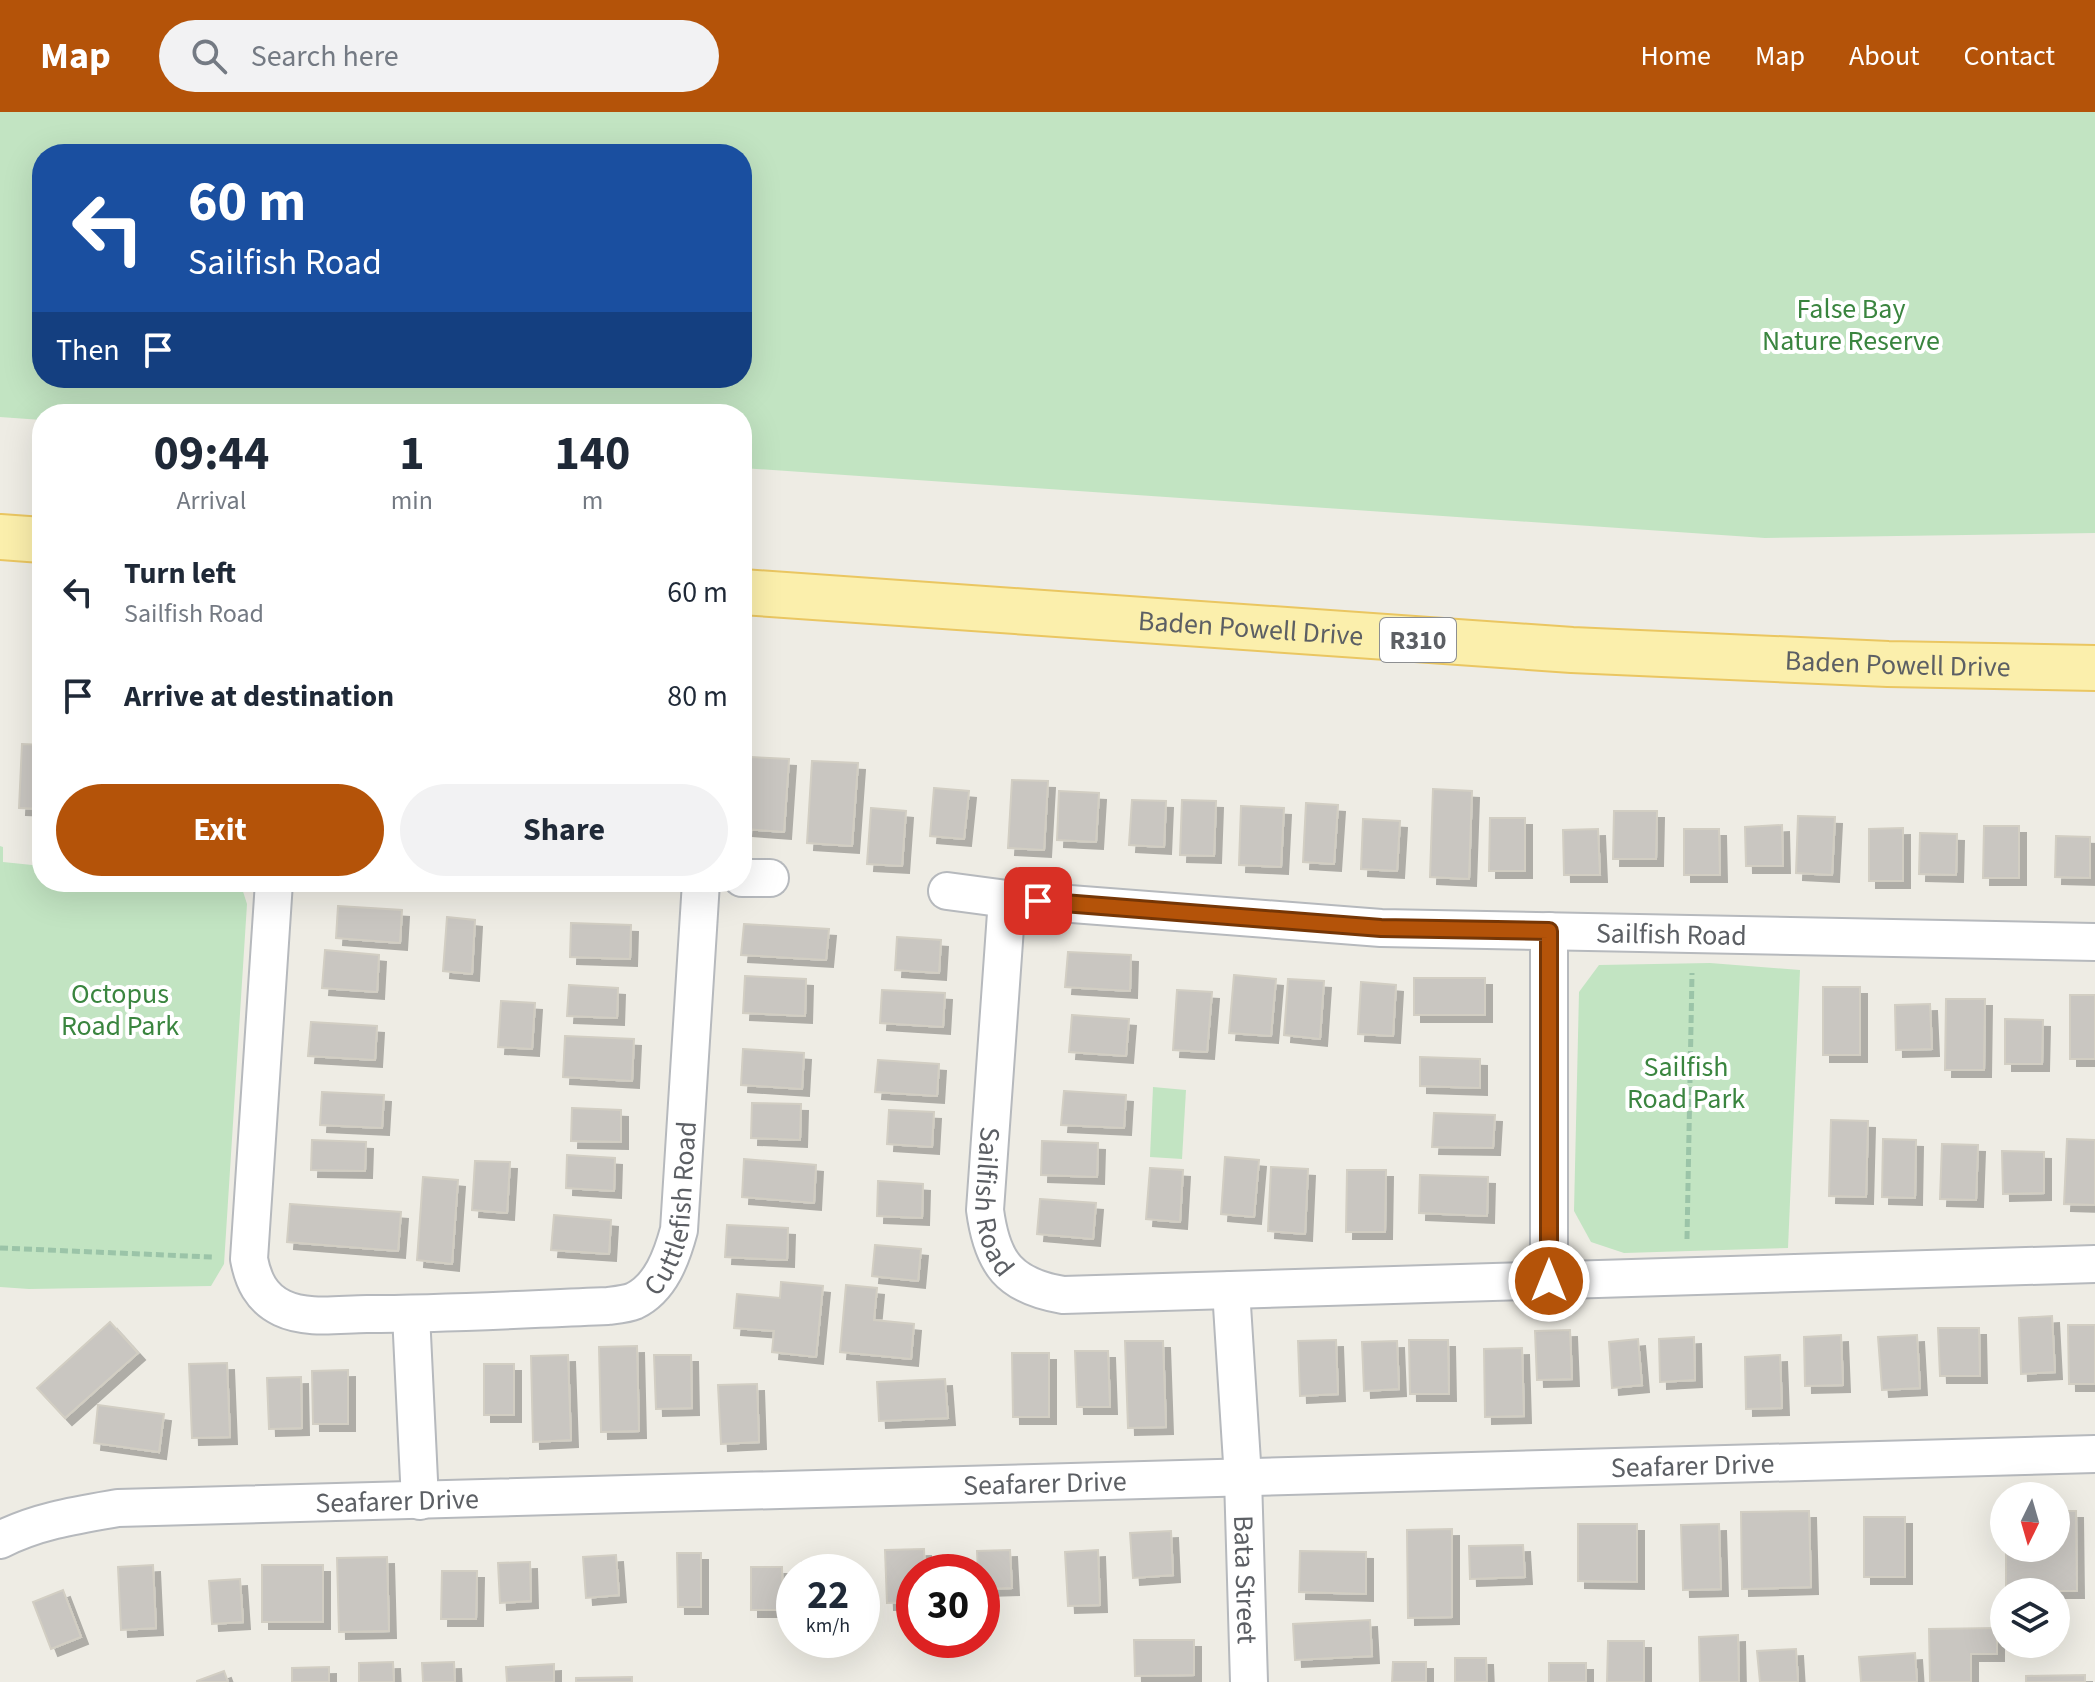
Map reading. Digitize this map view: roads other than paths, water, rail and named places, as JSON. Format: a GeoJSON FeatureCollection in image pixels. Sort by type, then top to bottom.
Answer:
{"type":"FeatureCollection","features":[{"type":"Feature","properties":{"kind":"main road"},"geometry":{"type":"LineString","coordinates":[[0,537],[32,539]]}},
{"type":"Feature","properties":{"kind":"main road","name":"Baden Powell Drive"},"geometry":{"type":"LineString","coordinates":[[752,593],[1572,650],[1873,663],[2095,668]]}},
{"type":"Feature","properties":{"kind":"street","name":"Sailfish Road"},"geometry":{"type":"LineString","coordinates":[[947,891],[1007,899],[1381,928],[2095,942]]}},
{"type":"Feature","properties":{"kind":"street","name":"Cuttlefish Road"},"geometry":{"type":"LineString","coordinates":[[273,892],[249,1259],[253,1277],[264,1295],[280,1307],[302,1314],[411,1314],[608,1306],[634,1301],[653,1287],[672,1258],[679,1230],[700,892]]}},
{"type":"Feature","properties":{"kind":"street","name":"Sailfish Road"},"geometry":{"type":"LineString","coordinates":[[1007,899],[985,1210],[997,1259],[1016,1278],[1036,1291],[1063,1295],[2095,1264]]}},
{"type":"Feature","properties":{"kind":"street"},"geometry":{"type":"LineString","coordinates":[[1549,931],[1549,1281]]}},
{"type":"Feature","properties":{"kind":"street"},"geometry":{"type":"LineString","coordinates":[[1231,1290],[1243,1478]]}},
{"type":"Feature","properties":{"kind":"street"},"geometry":{"type":"LineString","coordinates":[[411,1314],[420,1501]]}},
{"type":"Feature","properties":{"kind":"street","name":"Seafarer Drive"},"geometry":{"type":"LineString","coordinates":[[0,1540],[22,1529],[118,1508],[2095,1454]]}},
{"type":"Feature","properties":{"kind":"street","name":"Bata Street"},"geometry":{"type":"LineString","coordinates":[[1243,1478],[1249,1682]]}},
{"type":"Feature","properties":{"kind":"park label","name":"False Bay Nature Reserve"},"geometry":{"type":"Point","coordinates":[1851,324]}},
{"type":"Feature","properties":{"kind":"park label","name":"Octopus Road Park"},"geometry":{"type":"Point","coordinates":[120,1009]}},
{"type":"Feature","properties":{"kind":"park label","name":"Sailfish Road Park"},"geometry":{"type":"Point","coordinates":[1686,1082]}}]}
